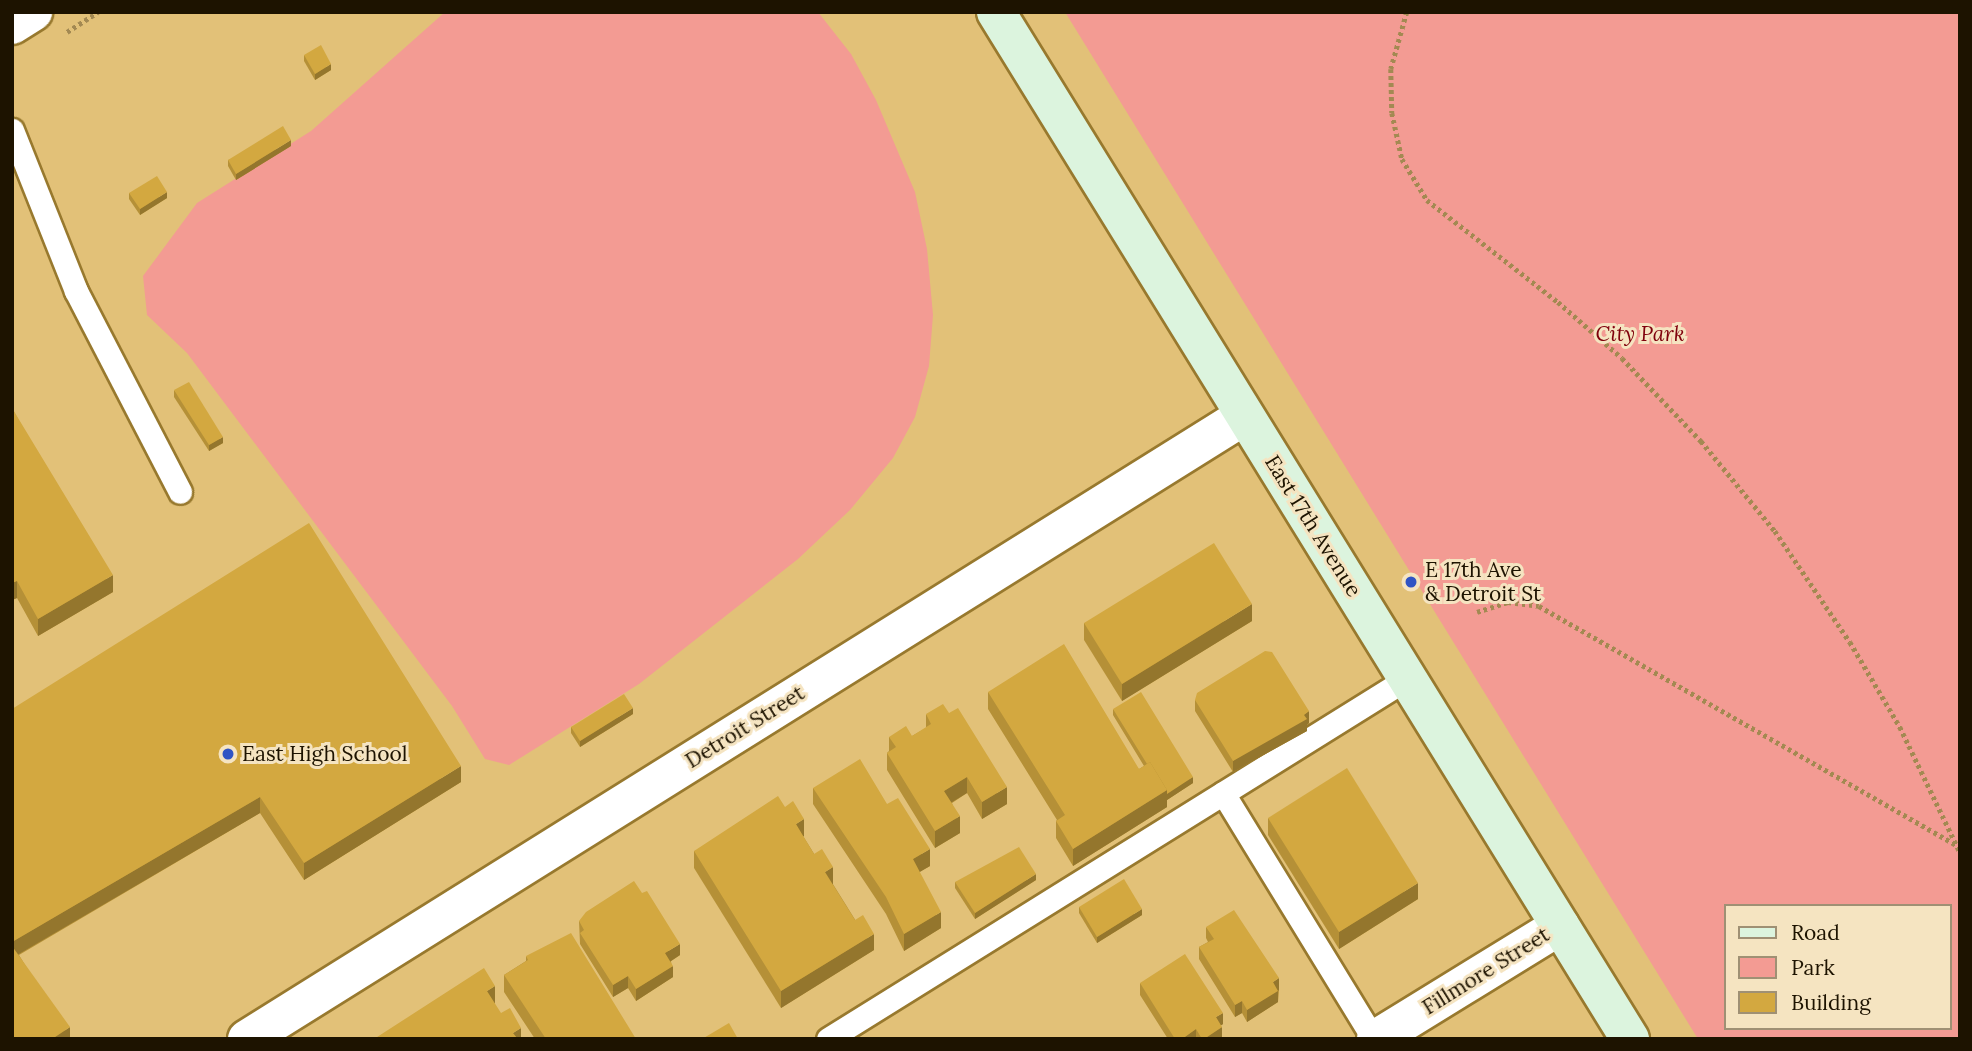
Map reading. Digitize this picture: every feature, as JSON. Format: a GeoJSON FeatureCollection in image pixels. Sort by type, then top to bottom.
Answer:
{"type":"FeatureCollection","features":[{"type":"Feature","properties":{"kind":"main road","name":"East 17th Avenue"},"geometry":{"type":"LineString","coordinates":[[996,12],[1630,1039]]}},
{"type":"Feature","properties":{"kind":"street"},"geometry":{"type":"LineString","coordinates":[[12,25],[33,12]]}},
{"type":"Feature","properties":{"kind":"street","name":"Detroit Street"},"geometry":{"type":"LineString","coordinates":[[247,1039],[1244,416]]}},
{"type":"Feature","properties":{"kind":"street","name":"Fillmore Street"},"geometry":{"type":"LineString","coordinates":[[1375,1039],[1560,926]]}},
{"type":"Feature","properties":{"kind":"lane"},"geometry":{"type":"LineString","coordinates":[[12,130],[76,290],[180,492]]}},
{"type":"Feature","properties":{"kind":"lane"},"geometry":{"type":"LineString","coordinates":[[828,1039],[1408,678]]}},
{"type":"Feature","properties":{"kind":"lane"},"geometry":{"type":"LineString","coordinates":[[1223,793],[1375,1039]]}},
{"type":"Feature","properties":{"kind":"path"},"geometry":{"type":"LineString","coordinates":[[1407,12],[1391,69],[1392,113],[1402,159],[1427,200],[1558,302],[1622,358],[1701,441],[1775,531],[1850,642],[1900,727],[1959,848]]}},
{"type":"Feature","properties":{"kind":"path"},"geometry":{"type":"LineString","coordinates":[[1477,612],[1508,602],[1539,606],[1959,848]]}},
{"type":"Feature","properties":{"kind":"green space"},"geometry":{"type":"Polygon","coordinates":[[[445,12],[818,12],[851,54],[876,100],[915,192],[927,249],[933,315],[929,366],[915,417],[893,458],[850,510],[798,559],[639,684],[509,765],[485,759],[452,706],[187,353],[147,315],[143,276],[197,203],[311,131],[445,12]]]}},
{"type":"Feature","properties":{"kind":"green space","name":"City Park"},"geometry":{"type":"Polygon","coordinates":[[[1065,12],[1960,12],[1960,1039],[1698,1039],[1065,12]]]}},
{"type":"Feature","properties":{"kind":"building"},"geometry":{"type":"Polygon","coordinates":[[[321,45],[331,64],[315,74],[304,55],[321,45]]]}},
{"type":"Feature","properties":{"kind":"building"},"geometry":{"type":"Polygon","coordinates":[[[283,126],[291,140],[236,174],[228,160],[283,126]]]}},
{"type":"Feature","properties":{"kind":"building"},"geometry":{"type":"Polygon","coordinates":[[[157,176],[167,192],[140,209],[129,193],[157,176]]]}},
{"type":"Feature","properties":{"kind":"building"},"geometry":{"type":"Polygon","coordinates":[[[189,382],[223,437],[209,445],[174,390],[189,382]]]}},
{"type":"Feature","properties":{"kind":"building"},"geometry":{"type":"Polygon","coordinates":[[[12,408],[113,575],[38,619],[17,581],[12,583],[12,408]]]}},
{"type":"Feature","properties":{"kind":"building","name":"East High School"},"geometry":{"type":"Polygon","coordinates":[[[309,523],[461,766],[304,863],[260,797],[12,942],[12,709],[309,523]]]}},
{"type":"Feature","properties":{"kind":"building"},"geometry":{"type":"Polygon","coordinates":[[[1214,543],[1252,604],[1122,684],[1084,623],[1214,543]]]}},
{"type":"Feature","properties":{"kind":"building"},"geometry":{"type":"Polygon","coordinates":[[[1064,644],[1139,769],[1150,762],[1167,790],[1073,849],[1056,821],[1065,815],[988,692],[1064,644]]]}},
{"type":"Feature","properties":{"kind":"building"},"geometry":{"type":"Polygon","coordinates":[[[1265,651],[1272,652],[1309,711],[1304,715],[1307,719],[1233,761],[1195,700],[1197,693],[1265,651]]]}},
{"type":"Feature","properties":{"kind":"building"},"geometry":{"type":"Polygon","coordinates":[[[1141,692],[1193,777],[1167,794],[1150,762],[1147,764],[1113,709],[1141,692]]]}},
{"type":"Feature","properties":{"kind":"building"},"geometry":{"type":"Polygon","coordinates":[[[624,694],[633,708],[580,741],[571,727],[624,694]]]}},
{"type":"Feature","properties":{"kind":"building"},"geometry":{"type":"Polygon","coordinates":[[[943,704],[949,713],[958,708],[1007,787],[982,802],[967,777],[944,791],[960,816],[935,831],[887,753],[896,747],[889,737],[906,726],[912,736],[931,724],[926,714],[943,704]]]}},
{"type":"Feature","properties":{"kind":"building"},"geometry":{"type":"Polygon","coordinates":[[[860,759],[887,804],[898,798],[930,849],[913,859],[941,912],[904,934],[886,897],[813,788],[860,759]]]}},
{"type":"Feature","properties":{"kind":"building"},"geometry":{"type":"Polygon","coordinates":[[[1347,768],[1418,883],[1339,932],[1268,818],[1347,768]]]}},
{"type":"Feature","properties":{"kind":"building"},"geometry":{"type":"Polygon","coordinates":[[[778,796],[785,807],[793,801],[804,819],[796,824],[814,854],[822,849],[833,867],[825,872],[855,920],[863,915],[874,934],[781,991],[694,851],[778,796]]]}},
{"type":"Feature","properties":{"kind":"building"},"geometry":{"type":"Polygon","coordinates":[[[1019,847],[1036,874],[975,913],[955,882],[1019,847]]]}},
{"type":"Feature","properties":{"kind":"building"},"geometry":{"type":"Polygon","coordinates":[[[1124,879],[1142,909],[1097,937],[1079,907],[1124,879]]]}},
{"type":"Feature","properties":{"kind":"building"},"geometry":{"type":"Polygon","coordinates":[[[634,881],[642,893],[647,891],[680,944],[665,953],[673,966],[636,989],[628,976],[613,985],[580,933],[584,930],[579,921],[586,912],[634,881]]]}},
{"type":"Feature","properties":{"kind":"building"},"geometry":{"type":"Polygon","coordinates":[[[1234,910],[1279,978],[1273,982],[1278,991],[1247,1010],[1242,1001],[1235,1005],[1199,947],[1214,939],[1206,927],[1234,910]]]}},
{"type":"Feature","properties":{"kind":"building"},"geometry":{"type":"Polygon","coordinates":[[[571,933],[636,1039],[546,1039],[504,975],[528,960],[526,956],[571,933]]]}},
{"type":"Feature","properties":{"kind":"building"},"geometry":{"type":"Polygon","coordinates":[[[12,946],[70,1027],[52,1039],[12,1039],[12,946]]]}},
{"type":"Feature","properties":{"kind":"building"},"geometry":{"type":"Polygon","coordinates":[[[1185,954],[1223,1013],[1216,1017],[1222,1027],[1204,1039],[1196,1029],[1182,1039],[1175,1039],[1140,983],[1185,954]]]}},
{"type":"Feature","properties":{"kind":"building"},"geometry":{"type":"Polygon","coordinates":[[[484,968],[495,986],[487,991],[501,1013],[510,1008],[521,1028],[513,1033],[517,1038],[374,1039],[484,968]]]}},
{"type":"Feature","properties":{"kind":"building"},"geometry":{"type":"Polygon","coordinates":[[[729,1023],[738,1039],[702,1039],[729,1023]]]}},
{"type":"Feature","properties":{"kind":"place","name":"E 17th Ave & Detroit St"},"geometry":{"type":"Point","coordinates":[1411,582]}},
{"type":"Feature","properties":{"kind":"place","name":"East High School"},"geometry":{"type":"Point","coordinates":[228,754]}}]}
